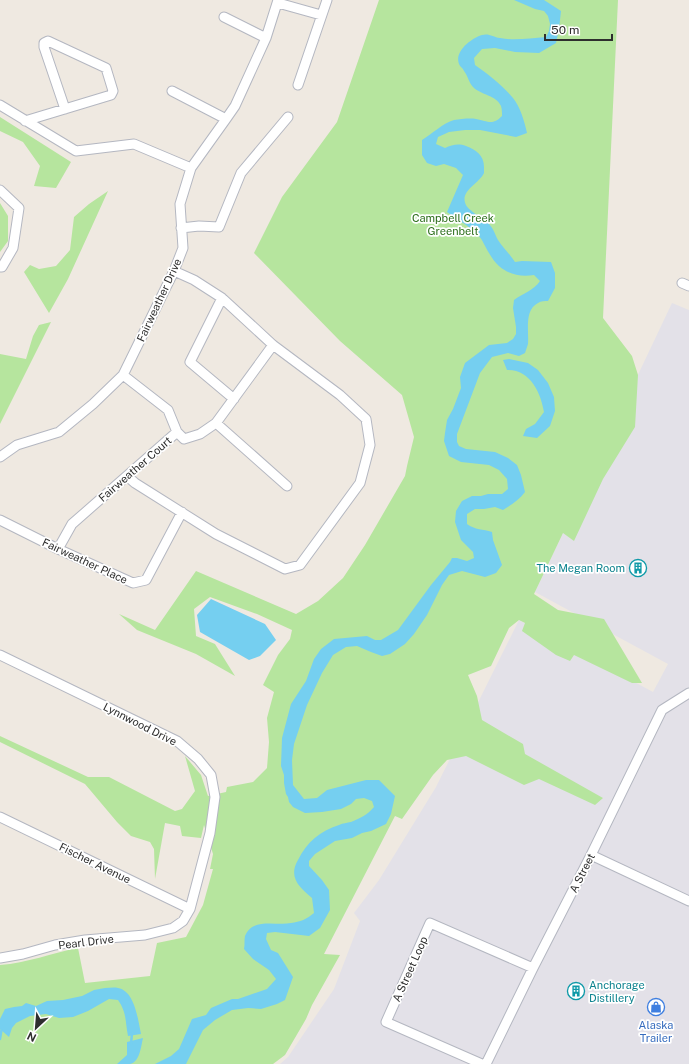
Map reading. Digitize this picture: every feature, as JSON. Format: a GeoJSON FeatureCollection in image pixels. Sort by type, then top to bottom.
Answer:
{"type":"FeatureCollection","features":[{"type":"Feature","properties":{"kind":"street"},"geometry":{"type":"LineString","coordinates":[[298,85],[327,0]]}},
{"type":"Feature","properties":{"kind":"street"},"geometry":{"type":"LineString","coordinates":[[278,1],[321,16]]}},
{"type":"Feature","properties":{"kind":"street","name":"Fairweather Drive"},"geometry":{"type":"LineString","coordinates":[[0,458],[16,445],[59,432],[93,404],[123,376],[174,271],[183,248],[180,204],[191,168],[236,106],[266,38],[278,1]]}},
{"type":"Feature","properties":{"kind":"street"},"geometry":{"type":"LineString","coordinates":[[224,17],[266,38]]}},
{"type":"Feature","properties":{"kind":"street"},"geometry":{"type":"LineString","coordinates":[[25,121],[65,109],[111,95],[113,91],[106,68],[48,42],[44,43],[44,47],[65,109]]}},
{"type":"Feature","properties":{"kind":"street"},"geometry":{"type":"LineString","coordinates":[[172,91],[226,119]]}},
{"type":"Feature","properties":{"kind":"street"},"geometry":{"type":"LineString","coordinates":[[0,106],[76,151],[134,144],[191,168]]}},
{"type":"Feature","properties":{"kind":"street"},"geometry":{"type":"LineString","coordinates":[[182,228],[199,226],[219,227],[241,173],[288,117]]}},
{"type":"Feature","properties":{"kind":"street"},"geometry":{"type":"LineString","coordinates":[[0,190],[19,208],[13,248],[2,267],[0,267]]}},
{"type":"Feature","properties":{"kind":"street"},"geometry":{"type":"LineString","coordinates":[[128,476],[136,483],[216,534],[285,568],[300,566],[360,483],[370,445],[366,419],[340,395],[273,345],[222,298],[194,280],[174,271]]}},
{"type":"Feature","properties":{"kind":"street"},"geometry":{"type":"LineString","coordinates":[[222,298],[190,362],[234,400]]}},
{"type":"Feature","properties":{"kind":"street"},"geometry":{"type":"LineString","coordinates":[[177,432],[184,439],[200,434],[216,423],[273,345]]}},
{"type":"Feature","properties":{"kind":"street","name":"Fairweather Court"},"geometry":{"type":"LineString","coordinates":[[58,549],[72,524],[177,432],[168,410],[123,376]]}},
{"type":"Feature","properties":{"kind":"street"},"geometry":{"type":"LineString","coordinates":[[216,423],[287,486]]}},
{"type":"Feature","properties":{"kind":"street","name":"Fairweather Place"},"geometry":{"type":"LineString","coordinates":[[0,520],[58,549],[133,583],[146,580],[182,512]]}},
{"type":"Feature","properties":{"kind":"street","name":"Lynnwood Drive"},"geometry":{"type":"LineString","coordinates":[[0,654],[177,741],[198,759],[211,775],[215,797],[210,833],[190,909],[183,921],[173,928]]}},
{"type":"Feature","properties":{"kind":"street","name":"A Street"},"geometry":{"type":"LineString","coordinates":[[486,1064],[662,710],[688,693]]}},
{"type":"Feature","properties":{"kind":"street","name":"Fischer Avenue"},"geometry":{"type":"LineString","coordinates":[[0,817],[190,909]]}},
{"type":"Feature","properties":{"kind":"street"},"geometry":{"type":"LineString","coordinates":[[591,855],[689,900]]}},
{"type":"Feature","properties":{"kind":"street","name":"A Street Loop"},"geometry":{"type":"LineString","coordinates":[[482,1064],[386,1022],[430,923],[533,968]]}},
{"type":"Feature","properties":{"kind":"street","name":"Pearl Drive"},"geometry":{"type":"LineString","coordinates":[[0,958],[85,940],[145,935],[173,928]]}},
{"type":"Feature","properties":{"kind":"shaded area"},"geometry":{"type":"Polygon","coordinates":[[[672,303],[689,310],[689,1064],[280,1064],[288,1057],[334,989],[360,921],[354,913],[379,880],[436,787],[519,620],[653,692],[668,664],[535,592],[672,303]]]}},
{"type":"Feature","properties":{"kind":"green space","name":"Campbell Creek Greenbelt"},"geometry":{"type":"Polygon","coordinates":[[[379,0],[618,0],[603,318],[632,356],[638,375],[635,427],[603,479],[574,541],[563,533],[534,594],[558,610],[604,619],[642,683],[632,683],[574,655],[570,661],[556,655],[522,631],[525,623],[519,620],[509,628],[491,666],[468,675],[477,696],[482,720],[523,744],[525,754],[603,798],[595,805],[539,779],[524,785],[466,756],[447,760],[433,775],[402,819],[395,816],[324,954],[340,955],[285,1055],[273,1064],[0,1064],[0,965],[20,962],[78,948],[85,983],[150,976],[157,943],[186,937],[203,905],[213,869],[210,869],[213,854],[204,825],[201,838],[182,836],[180,826],[165,823],[155,879],[154,849],[150,842],[131,836],[117,822],[85,784],[0,742],[0,736],[88,777],[109,777],[175,811],[182,809],[195,791],[185,756],[201,775],[208,796],[226,792],[227,787],[253,782],[267,768],[269,742],[267,718],[274,692],[263,685],[278,655],[290,639],[292,630],[257,614],[210,597],[194,609],[196,636],[215,644],[235,676],[196,654],[137,630],[119,614],[155,630],[196,571],[296,614],[318,601],[343,578],[365,545],[405,476],[414,437],[402,395],[340,341],[254,253],[282,197],[337,122],[379,0]]]}},
{"type":"Feature","properties":{"kind":"green space"},"geometry":{"type":"Polygon","coordinates":[[[0,117],[71,162],[56,188],[34,186],[40,166],[23,142],[0,131],[0,117]]]}},
{"type":"Feature","properties":{"kind":"green space"},"geometry":{"type":"Polygon","coordinates":[[[108,191],[68,279],[49,313],[24,272],[30,265],[39,269],[56,266],[70,250],[74,217],[89,204],[108,191]]]}},
{"type":"Feature","properties":{"kind":"green space"},"geometry":{"type":"Polygon","coordinates":[[[0,203],[8,216],[8,241],[0,252],[0,203]]]}},
{"type":"Feature","properties":{"kind":"green space"},"geometry":{"type":"Polygon","coordinates":[[[51,322],[0,424],[0,354],[26,359],[33,336],[39,325],[51,322]]]}},
{"type":"Feature","properties":{"kind":"water"},"geometry":{"type":"Polygon","coordinates":[[[514,0],[544,0],[561,11],[556,43],[539,53],[515,52],[495,48],[482,49],[474,58],[475,65],[490,76],[516,101],[527,133],[516,137],[480,130],[465,130],[449,132],[438,137],[436,144],[445,148],[455,145],[463,145],[473,149],[481,156],[484,163],[484,173],[467,192],[465,196],[466,205],[491,226],[500,243],[515,262],[551,262],[555,273],[555,288],[548,301],[539,302],[534,306],[529,316],[528,344],[525,353],[519,356],[508,353],[492,357],[480,373],[457,434],[457,442],[459,446],[466,449],[495,452],[508,458],[517,465],[521,475],[525,492],[512,504],[503,510],[495,507],[475,509],[467,514],[467,524],[492,532],[493,540],[502,565],[496,573],[485,577],[462,571],[449,575],[442,585],[427,615],[414,634],[405,644],[390,654],[382,656],[357,646],[346,647],[333,655],[322,673],[307,705],[294,744],[292,760],[293,785],[304,799],[317,798],[327,790],[366,780],[379,780],[395,796],[391,814],[386,824],[352,838],[335,841],[315,854],[309,861],[309,866],[329,890],[330,910],[320,928],[309,936],[275,932],[267,933],[266,939],[271,950],[278,953],[293,977],[285,1000],[261,1009],[248,1008],[232,1010],[215,1020],[203,1030],[186,1064],[155,1064],[171,1056],[179,1049],[192,1019],[206,1015],[211,1008],[232,999],[238,999],[267,989],[276,979],[269,970],[253,959],[244,949],[245,936],[253,926],[259,924],[294,923],[306,919],[314,913],[312,898],[299,886],[296,881],[294,872],[295,866],[306,848],[320,834],[332,827],[361,818],[374,807],[372,801],[364,798],[356,799],[351,804],[341,809],[305,813],[293,807],[289,802],[281,766],[282,738],[291,704],[306,681],[314,659],[321,649],[334,639],[367,636],[375,640],[381,640],[398,630],[452,558],[467,561],[474,558],[473,552],[461,540],[455,522],[456,511],[462,501],[472,496],[502,494],[508,489],[507,479],[499,470],[489,465],[461,462],[449,456],[444,441],[447,420],[461,388],[460,377],[465,363],[489,345],[507,343],[513,339],[516,334],[513,308],[514,300],[540,281],[534,275],[527,276],[514,274],[502,269],[493,259],[478,235],[447,212],[463,175],[456,168],[444,164],[436,166],[427,163],[422,155],[422,140],[450,121],[474,119],[493,122],[502,116],[499,102],[476,90],[470,84],[467,75],[459,65],[458,59],[461,50],[469,42],[482,35],[487,34],[500,38],[511,39],[546,37],[550,24],[548,16],[544,11],[535,9],[514,0]]]}},
{"type":"Feature","properties":{"kind":"water"},"geometry":{"type":"Polygon","coordinates":[[[509,359],[528,363],[538,370],[548,383],[554,397],[555,411],[550,426],[537,438],[523,436],[526,429],[535,424],[544,412],[540,397],[533,384],[522,373],[507,370],[503,360],[509,359]]]}},
{"type":"Feature","properties":{"kind":"water"},"geometry":{"type":"Polygon","coordinates":[[[211,599],[265,624],[276,640],[260,656],[249,660],[200,632],[197,615],[211,599]]]}},
{"type":"Feature","properties":{"kind":"water"},"geometry":{"type":"Polygon","coordinates":[[[118,988],[124,990],[128,994],[135,1007],[141,1034],[128,1036],[121,1005],[118,1000],[109,999],[88,1011],[73,1017],[59,1018],[46,1014],[30,1016],[16,1023],[12,1028],[9,1037],[0,1029],[0,1019],[5,1009],[22,1006],[26,1003],[36,1006],[47,1001],[63,1000],[82,996],[94,990],[118,988]]]}},
{"type":"Feature","properties":{"kind":"water"},"geometry":{"type":"Polygon","coordinates":[[[143,1038],[140,1053],[133,1063],[117,1064],[127,1055],[127,1042],[143,1038]]]}},
{"type":"Feature","properties":{"kind":"waterway"},"geometry":{"type":"LineString","coordinates":[[0,1039],[2,1027]]}},
{"type":"Feature","properties":{"kind":"waterway"},"geometry":{"type":"LineString","coordinates":[[131,1044],[132,1033]]}},
{"type":"Feature","properties":{"kind":"place","name":"The Megan Room"},"geometry":{"type":"Point","coordinates":[638,568]}},
{"type":"Feature","properties":{"kind":"place","name":"Anchorage Distillery"},"geometry":{"type":"Point","coordinates":[576,991]}},
{"type":"Feature","properties":{"kind":"place","name":"Alaska Trailer"},"geometry":{"type":"Point","coordinates":[656,1007]}}]}
